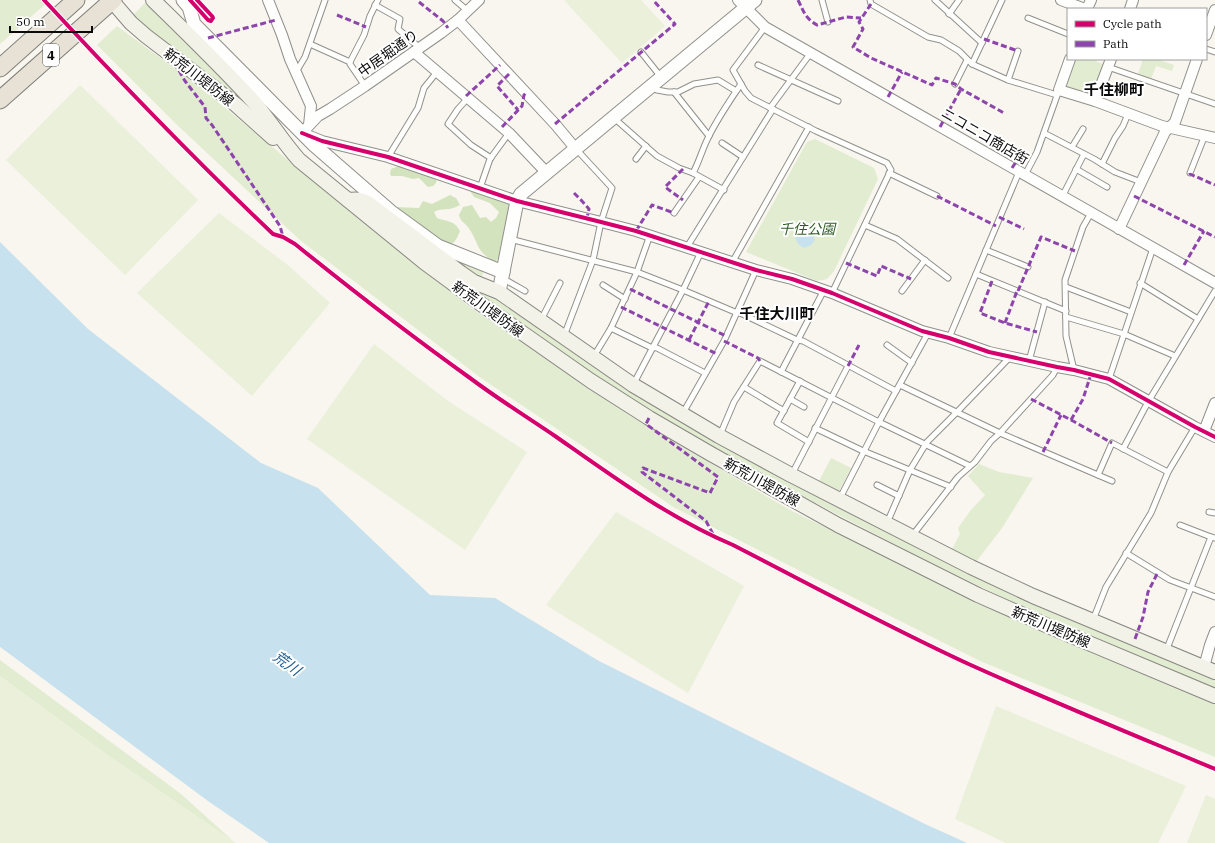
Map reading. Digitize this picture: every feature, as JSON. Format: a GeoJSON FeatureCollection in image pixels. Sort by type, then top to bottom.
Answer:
{"type":"FeatureCollection","features":[{"type":"Feature","properties":{"kind":"highway","name":"4"},"geometry":{"type":"LineString","coordinates":[[0,68],[76,0]]}},
{"type":"Feature","properties":{"kind":"highway","name":"4"},"geometry":{"type":"LineString","coordinates":[[0,100],[109,4]]}},
{"type":"Feature","properties":{"kind":"main road","name":"新荒川堤防線"},"geometry":{"type":"LineString","coordinates":[[153,0],[241,89],[299,160],[424,262],[591,381],[649,418],[838,525],[978,595],[1215,696]]}},
{"type":"Feature","properties":{"kind":"main road","name":"新荒川堤防線"},"geometry":{"type":"LineString","coordinates":[[109,4],[146,36],[235,104],[280,144],[290,149]]}},
{"type":"Feature","properties":{"kind":"main road","name":"新荒川堤防線"},"geometry":{"type":"LineString","coordinates":[[348,200],[356,199],[368,203],[474,282],[501,281],[541,321],[633,384],[719,436],[887,525],[971,567],[1033,596],[1209,669]]}},
{"type":"Feature","properties":{"kind":"street"},"geometry":{"type":"LineString","coordinates":[[183,0],[189,7],[194,24],[306,129],[321,141],[388,157],[517,201],[650,235],[733,261],[756,270],[792,279],[828,292],[928,333],[949,338],[989,352],[1109,379],[1148,402],[1215,437]]}},
{"type":"Feature","properties":{"kind":"street","name":"中居堀通り"},"geometry":{"type":"LineString","coordinates":[[306,129],[318,116],[330,110],[458,20],[479,0]]}},
{"type":"Feature","properties":{"kind":"street"},"geometry":{"type":"LineString","coordinates":[[1061,0],[1083,8]]}},
{"type":"Feature","properties":{"kind":"street"},"geometry":{"type":"LineString","coordinates":[[271,2],[296,72],[311,106],[306,129],[313,144],[396,216],[438,246],[482,265],[487,269],[487,279],[482,283],[474,282]]}},
{"type":"Feature","properties":{"kind":"street"},"geometry":{"type":"LineString","coordinates":[[482,265],[501,281],[517,201],[521,194],[661,77],[746,3]]}},
{"type":"Feature","properties":{"kind":"street","name":"ニコニコ商店街"},"geometry":{"type":"LineString","coordinates":[[746,3],[765,27],[810,54],[1215,283]]}},
{"type":"Feature","properties":{"kind":"street"},"geometry":{"type":"LineString","coordinates":[[1207,32],[1215,10]]}},
{"type":"Feature","properties":{"kind":"street"},"geometry":{"type":"LineString","coordinates":[[458,20],[555,124],[575,148]]}},
{"type":"Feature","properties":{"kind":"street"},"geometry":{"type":"LineString","coordinates":[[417,50],[437,72],[509,133],[546,172]]}},
{"type":"Feature","properties":{"kind":"street"},"geometry":{"type":"LineString","coordinates":[[1070,60],[1058,93],[1095,101],[1162,126],[1210,136]]}},
{"type":"Feature","properties":{"kind":"street"},"geometry":{"type":"LineString","coordinates":[[1119,229],[1165,132],[1175,122],[1197,60]]}},
{"type":"Feature","properties":{"kind":"street"},"geometry":{"type":"LineString","coordinates":[[1095,101],[1109,63]]}},
{"type":"Feature","properties":{"kind":"street"},"geometry":{"type":"LineString","coordinates":[[1199,429],[1215,403]]}},
{"type":"Feature","properties":{"kind":"street"},"geometry":{"type":"LineString","coordinates":[[1209,669],[1210,645],[1215,632]]}},
{"type":"Feature","properties":{"kind":"lane"},"geometry":{"type":"LineString","coordinates":[[296,72],[305,57],[325,0]]}},
{"type":"Feature","properties":{"kind":"lane"},"geometry":{"type":"LineString","coordinates":[[455,0],[468,11]]}},
{"type":"Feature","properties":{"kind":"lane"},"geometry":{"type":"LineString","coordinates":[[822,0],[828,22]]}},
{"type":"Feature","properties":{"kind":"lane"},"geometry":{"type":"LineString","coordinates":[[870,0],[871,4],[928,37],[941,40],[959,51],[972,64],[1008,80],[1058,93],[1037,152],[1022,174],[986,250],[949,338]]}},
{"type":"Feature","properties":{"kind":"lane"},"geometry":{"type":"LineString","coordinates":[[935,0],[982,43]]}},
{"type":"Feature","properties":{"kind":"lane"},"geometry":{"type":"LineString","coordinates":[[949,14],[959,0]]}},
{"type":"Feature","properties":{"kind":"lane"},"geometry":{"type":"LineString","coordinates":[[972,64],[1002,0]]}},
{"type":"Feature","properties":{"kind":"lane"},"geometry":{"type":"LineString","coordinates":[[350,62],[364,35],[376,3],[400,19],[398,29],[417,50]]}},
{"type":"Feature","properties":{"kind":"lane"},"geometry":{"type":"LineString","coordinates":[[1028,18],[1067,34]]}},
{"type":"Feature","properties":{"kind":"lane"},"geometry":{"type":"LineString","coordinates":[[765,27],[733,70],[745,91],[751,98],[887,163],[891,170],[865,225],[828,292],[797,340],[781,372]]}},
{"type":"Feature","properties":{"kind":"lane"},"geometry":{"type":"LineString","coordinates":[[310,44],[350,62],[365,86]]}},
{"type":"Feature","properties":{"kind":"lane"},"geometry":{"type":"LineString","coordinates":[[1008,80],[1018,51]]}},
{"type":"Feature","properties":{"kind":"lane"},"geometry":{"type":"LineString","coordinates":[[641,52],[661,77]]}},
{"type":"Feature","properties":{"kind":"lane"},"geometry":{"type":"LineString","coordinates":[[687,247],[724,190],[771,108],[810,54]]}},
{"type":"Feature","properties":{"kind":"lane"},"geometry":{"type":"LineString","coordinates":[[955,84],[967,60]]}},
{"type":"Feature","properties":{"kind":"lane"},"geometry":{"type":"LineString","coordinates":[[1109,63],[1185,94],[1215,104]]}},
{"type":"Feature","properties":{"kind":"lane"},"geometry":{"type":"LineString","coordinates":[[758,65],[838,101]]}},
{"type":"Feature","properties":{"kind":"lane"},"geometry":{"type":"LineString","coordinates":[[388,157],[418,108],[424,88],[437,72]]}},
{"type":"Feature","properties":{"kind":"lane"},"geometry":{"type":"LineString","coordinates":[[650,86],[657,90],[678,92],[694,84],[718,80],[736,91]]}},
{"type":"Feature","properties":{"kind":"lane"},"geometry":{"type":"LineString","coordinates":[[693,173],[700,153],[718,118],[741,84]]}},
{"type":"Feature","properties":{"kind":"lane"},"geometry":{"type":"LineString","coordinates":[[674,92],[709,136]]}},
{"type":"Feature","properties":{"kind":"lane"},"geometry":{"type":"LineString","coordinates":[[468,98],[458,108],[448,124],[471,145],[491,158]]}},
{"type":"Feature","properties":{"kind":"lane"},"geometry":{"type":"LineString","coordinates":[[1102,164],[1128,114]]}},
{"type":"Feature","properties":{"kind":"lane"},"geometry":{"type":"LineString","coordinates":[[613,117],[657,156],[724,190]]}},
{"type":"Feature","properties":{"kind":"lane"},"geometry":{"type":"LineString","coordinates":[[733,261],[809,127]]}},
{"type":"Feature","properties":{"kind":"lane"},"geometry":{"type":"LineString","coordinates":[[1072,147],[1083,129]]}},
{"type":"Feature","properties":{"kind":"lane"},"geometry":{"type":"LineString","coordinates":[[480,188],[491,158],[509,133]]}},
{"type":"Feature","properties":{"kind":"lane"},"geometry":{"type":"LineString","coordinates":[[1044,133],[1072,147],[1115,172],[1141,182]]}},
{"type":"Feature","properties":{"kind":"lane"},"geometry":{"type":"LineString","coordinates":[[1190,173],[1210,136]]}},
{"type":"Feature","properties":{"kind":"lane"},"geometry":{"type":"LineString","coordinates":[[722,143],[743,157]]}},
{"type":"Feature","properties":{"kind":"lane"},"geometry":{"type":"LineString","coordinates":[[636,159],[646,146]]}},
{"type":"Feature","properties":{"kind":"lane"},"geometry":{"type":"LineString","coordinates":[[564,337],[593,260],[601,222],[612,188],[575,148]]}},
{"type":"Feature","properties":{"kind":"lane"},"geometry":{"type":"LineString","coordinates":[[1062,197],[1084,154]]}},
{"type":"Feature","properties":{"kind":"lane"},"geometry":{"type":"LineString","coordinates":[[1076,169],[1107,187]]}},
{"type":"Feature","properties":{"kind":"lane"},"geometry":{"type":"LineString","coordinates":[[889,174],[937,196]]}},
{"type":"Feature","properties":{"kind":"lane"},"geometry":{"type":"LineString","coordinates":[[674,213],[699,177]]}},
{"type":"Feature","properties":{"kind":"lane"},"geometry":{"type":"LineString","coordinates":[[1074,370],[1066,336],[1065,280],[1083,227],[1091,213]]}},
{"type":"Feature","properties":{"kind":"lane"},"geometry":{"type":"LineString","coordinates":[[865,225],[897,239],[948,278]]}},
{"type":"Feature","properties":{"kind":"lane"},"geometry":{"type":"LineString","coordinates":[[594,357],[611,328],[625,299],[637,272],[650,235]]}},
{"type":"Feature","properties":{"kind":"lane"},"geometry":{"type":"LineString","coordinates":[[510,239],[637,272],[684,290],[738,312],[797,340],[803,341],[896,392]]}},
{"type":"Feature","properties":{"kind":"lane"},"geometry":{"type":"LineString","coordinates":[[1109,379],[1130,312],[1153,248]]}},
{"type":"Feature","properties":{"kind":"lane"},"geometry":{"type":"LineString","coordinates":[[986,250],[1028,267]]}},
{"type":"Feature","properties":{"kind":"lane"},"geometry":{"type":"LineString","coordinates":[[633,384],[684,290],[701,252]]}},
{"type":"Feature","properties":{"kind":"lane"},"geometry":{"type":"LineString","coordinates":[[902,291],[925,260]]}},
{"type":"Feature","properties":{"kind":"lane"},"geometry":{"type":"LineString","coordinates":[[682,414],[724,341],[756,270]]}},
{"type":"Feature","properties":{"kind":"lane"},"geometry":{"type":"LineString","coordinates":[[976,274],[1066,311]]}},
{"type":"Feature","properties":{"kind":"lane"},"geometry":{"type":"LineString","coordinates":[[501,281],[524,291]]}},
{"type":"Feature","properties":{"kind":"lane"},"geometry":{"type":"LineString","coordinates":[[541,321],[560,283]]}},
{"type":"Feature","properties":{"kind":"lane"},"geometry":{"type":"LineString","coordinates":[[1140,283],[1198,318]]}},
{"type":"Feature","properties":{"kind":"lane"},"geometry":{"type":"LineString","coordinates":[[603,285],[625,299]]}},
{"type":"Feature","properties":{"kind":"lane"},"geometry":{"type":"LineString","coordinates":[[1066,287],[1130,312]]}},
{"type":"Feature","properties":{"kind":"lane"},"geometry":{"type":"LineString","coordinates":[[1123,449],[1148,402],[1215,291]]}},
{"type":"Feature","properties":{"kind":"lane"},"geometry":{"type":"LineString","coordinates":[[1029,361],[1045,302]]}},
{"type":"Feature","properties":{"kind":"lane"},"geometry":{"type":"LineString","coordinates":[[1066,317],[1124,334],[1175,356]]}},
{"type":"Feature","properties":{"kind":"lane"},"geometry":{"type":"LineString","coordinates":[[611,328],[705,373]]}},
{"type":"Feature","properties":{"kind":"lane"},"geometry":{"type":"LineString","coordinates":[[839,500],[878,422],[928,333]]}},
{"type":"Feature","properties":{"kind":"lane"},"geometry":{"type":"LineString","coordinates":[[887,345],[912,363]]}},
{"type":"Feature","properties":{"kind":"lane"},"geometry":{"type":"LineString","coordinates":[[887,525],[910,470],[927,442],[1010,357]]}},
{"type":"Feature","properties":{"kind":"lane"},"geometry":{"type":"LineString","coordinates":[[719,436],[734,402],[760,361],[878,422],[970,466]]}},
{"type":"Feature","properties":{"kind":"lane"},"geometry":{"type":"LineString","coordinates":[[791,475],[848,366]]}},
{"type":"Feature","properties":{"kind":"lane"},"geometry":{"type":"LineString","coordinates":[[912,537],[958,477],[975,462],[990,441],[1000,433],[1053,375],[1058,367]]}},
{"type":"Feature","properties":{"kind":"lane"},"geometry":{"type":"LineString","coordinates":[[800,381],[777,423],[809,442]]}},
{"type":"Feature","properties":{"kind":"lane"},"geometry":{"type":"LineString","coordinates":[[900,385],[1000,433],[1112,481]]}},
{"type":"Feature","properties":{"kind":"lane"},"geometry":{"type":"LineString","coordinates":[[744,387],[784,411]]}},
{"type":"Feature","properties":{"kind":"lane"},"geometry":{"type":"LineString","coordinates":[[790,399],[804,407]]}},
{"type":"Feature","properties":{"kind":"lane"},"geometry":{"type":"LineString","coordinates":[[816,428],[862,450],[951,487]]}},
{"type":"Feature","properties":{"kind":"lane"},"geometry":{"type":"LineString","coordinates":[[1092,621],[1106,587],[1150,513],[1168,472],[1199,429]]}},
{"type":"Feature","properties":{"kind":"lane"},"geometry":{"type":"LineString","coordinates":[[1098,475],[1112,443],[1168,472]]}},
{"type":"Feature","properties":{"kind":"lane"},"geometry":{"type":"LineString","coordinates":[[877,485],[899,496]]}},
{"type":"Feature","properties":{"kind":"lane"},"geometry":{"type":"LineString","coordinates":[[1166,651],[1213,537],[1180,525]]}},
{"type":"Feature","properties":{"kind":"lane"},"geometry":{"type":"LineString","coordinates":[[1126,553],[1170,580],[1215,597]]}},
{"type":"Feature","properties":{"kind":"green space"},"geometry":{"type":"Polygon","coordinates":[[[0,0],[50,0],[0,44],[0,0]]]}},
{"type":"Feature","properties":{"kind":"green space"},"geometry":{"type":"Polygon","coordinates":[[[564,0],[641,0],[665,26],[622,63],[564,0]]]}},
{"type":"Feature","properties":{"kind":"green space"},"geometry":{"type":"Polygon","coordinates":[[[146,2],[227,82],[254,116],[153,36],[133,15],[146,2]]]}},
{"type":"Feature","properties":{"kind":"green space"},"geometry":{"type":"Polygon","coordinates":[[[117,26],[205,91],[330,195],[470,307],[630,416],[790,510],[953,590],[1215,702],[1215,757],[980,661],[675,508],[481,378],[300,240],[174,122],[97,45],[117,26]]]}},
{"type":"Feature","properties":{"kind":"green space"},"geometry":{"type":"Polygon","coordinates":[[[1074,60],[1093,60],[1105,65],[1093,98],[1066,89],[1064,85],[1074,60]]]}},
{"type":"Feature","properties":{"kind":"green space"},"geometry":{"type":"Polygon","coordinates":[[[1143,60],[1159,60],[1174,65],[1172,71],[1156,66],[1151,79],[1138,74],[1143,60]]]}},
{"type":"Feature","properties":{"kind":"green space"},"geometry":{"type":"Polygon","coordinates":[[[80,85],[198,200],[125,275],[6,160],[80,85]]]}},
{"type":"Feature","properties":{"kind":"green space","name":"千住公園"},"geometry":{"type":"Polygon","coordinates":[[[815,139],[874,168],[878,179],[834,271],[827,279],[817,281],[746,252],[807,142],[815,139]]]}},
{"type":"Feature","properties":{"kind":"green space"},"geometry":{"type":"Polygon","coordinates":[[[401,165],[437,178],[436,183],[433,186],[428,187],[419,178],[413,179],[402,176],[391,176],[391,169],[401,165]]]}},
{"type":"Feature","properties":{"kind":"green space"},"geometry":{"type":"Polygon","coordinates":[[[473,190],[506,200],[509,204],[508,208],[510,210],[504,238],[500,254],[495,262],[481,251],[472,233],[461,220],[459,215],[463,207],[472,205],[480,218],[486,217],[491,222],[496,218],[499,212],[490,203],[474,197],[470,191],[473,190]]]}},
{"type":"Feature","properties":{"kind":"green space"},"geometry":{"type":"Polygon","coordinates":[[[450,195],[456,198],[460,205],[434,212],[437,218],[453,223],[460,231],[455,241],[446,247],[395,207],[419,208],[423,201],[432,204],[450,195]]]}},
{"type":"Feature","properties":{"kind":"green space"},"geometry":{"type":"Polygon","coordinates":[[[366,206],[488,291],[686,421],[1215,678],[1215,688],[1055,623],[916,555],[763,476],[607,384],[480,296],[366,206]]]}},
{"type":"Feature","properties":{"kind":"green space"},"geometry":{"type":"Polygon","coordinates":[[[219,213],[289,266],[330,303],[252,396],[137,293],[219,213]]]}},
{"type":"Feature","properties":{"kind":"green space"},"geometry":{"type":"Polygon","coordinates":[[[443,256],[481,269],[483,274],[481,278],[443,256]]]}},
{"type":"Feature","properties":{"kind":"green space"},"geometry":{"type":"Polygon","coordinates":[[[374,344],[448,401],[527,452],[465,550],[307,439],[374,344]]]}},
{"type":"Feature","properties":{"kind":"green space"},"geometry":{"type":"Polygon","coordinates":[[[831,458],[851,468],[838,493],[818,483],[831,458]]]}},
{"type":"Feature","properties":{"kind":"green space"},"geometry":{"type":"Polygon","coordinates":[[[979,464],[999,472],[1033,478],[1002,528],[976,562],[952,549],[960,534],[958,528],[971,510],[985,495],[968,476],[979,464]]]}},
{"type":"Feature","properties":{"kind":"green space"},"geometry":{"type":"Polygon","coordinates":[[[616,512],[744,586],[688,693],[546,605],[616,512]]]}},
{"type":"Feature","properties":{"kind":"green space"},"geometry":{"type":"Polygon","coordinates":[[[0,660],[181,794],[233,841],[109,756],[0,676],[0,660]]]}},
{"type":"Feature","properties":{"kind":"green space"},"geometry":{"type":"Polygon","coordinates":[[[0,676],[109,756],[236,843],[0,843],[0,676]]]}},
{"type":"Feature","properties":{"kind":"green space"},"geometry":{"type":"Polygon","coordinates":[[[996,706],[1186,786],[1158,843],[1006,843],[955,819],[996,706]]]}},
{"type":"Feature","properties":{"kind":"green space"},"geometry":{"type":"Polygon","coordinates":[[[1206,795],[1215,799],[1215,843],[1187,843],[1206,795]]]}},
{"type":"Feature","properties":{"kind":"water"},"geometry":{"type":"Polygon","coordinates":[[[805,229],[812,233],[815,240],[811,245],[804,248],[798,244],[795,237],[799,231],[805,229]]]}},
{"type":"Feature","properties":{"kind":"water","name":"荒川"},"geometry":{"type":"Polygon","coordinates":[[[0,242],[88,329],[261,463],[318,488],[430,595],[495,598],[599,661],[925,824],[967,843],[269,843],[208,801],[0,647],[0,242]]]}},
{"type":"Feature","properties":{"kind":"pier"},"geometry":{"type":"Polygon","coordinates":[[[0,647],[188,787],[187,788],[0,649],[0,647]]]}},
{"type":"Feature","properties":{"kind":"marked path"},"geometry":{"type":"LineString","coordinates":[[555,124],[675,24],[653,0]]}},
{"type":"Feature","properties":{"kind":"marked path"},"geometry":{"type":"LineString","coordinates":[[798,0],[807,17],[817,25],[846,17],[861,18]]}},
{"type":"Feature","properties":{"kind":"marked path"},"geometry":{"type":"LineString","coordinates":[[419,2],[443,21],[448,28]]}},
{"type":"Feature","properties":{"kind":"marked path"},"geometry":{"type":"LineString","coordinates":[[871,4],[859,22],[863,29],[853,47],[871,58],[932,85],[936,78],[955,84],[961,89],[1004,113]]}},
{"type":"Feature","properties":{"kind":"marked path"},"geometry":{"type":"LineString","coordinates":[[337,15],[366,27]]}},
{"type":"Feature","properties":{"kind":"marked path"},"geometry":{"type":"LineString","coordinates":[[208,38],[276,20]]}},
{"type":"Feature","properties":{"kind":"marked path"},"geometry":{"type":"LineString","coordinates":[[984,39],[1018,51]]}},
{"type":"Feature","properties":{"kind":"marked path"},"geometry":{"type":"LineString","coordinates":[[170,55],[185,81],[205,107],[206,118],[280,226],[283,237]]}},
{"type":"Feature","properties":{"kind":"marked path"},"geometry":{"type":"LineString","coordinates":[[466,96],[500,65]]}},
{"type":"Feature","properties":{"kind":"marked path"},"geometry":{"type":"LineString","coordinates":[[888,97],[902,72]]}},
{"type":"Feature","properties":{"kind":"marked path"},"geometry":{"type":"LineString","coordinates":[[509,74],[497,86],[518,110]]}},
{"type":"Feature","properties":{"kind":"marked path"},"geometry":{"type":"LineString","coordinates":[[940,127],[961,89]]}},
{"type":"Feature","properties":{"kind":"marked path"},"geometry":{"type":"LineString","coordinates":[[502,127],[522,106],[524,95],[526,93]]}},
{"type":"Feature","properties":{"kind":"marked path"},"geometry":{"type":"LineString","coordinates":[[1012,168],[1022,153]]}},
{"type":"Feature","properties":{"kind":"marked path"},"geometry":{"type":"LineString","coordinates":[[683,169],[665,187],[683,200]]}},
{"type":"Feature","properties":{"kind":"marked path"},"geometry":{"type":"LineString","coordinates":[[1190,173],[1215,185]]}},
{"type":"Feature","properties":{"kind":"marked path"},"geometry":{"type":"LineString","coordinates":[[574,193],[589,209],[587,218]]}},
{"type":"Feature","properties":{"kind":"marked path"},"geometry":{"type":"LineString","coordinates":[[937,196],[996,226]]}},
{"type":"Feature","properties":{"kind":"marked path"},"geometry":{"type":"LineString","coordinates":[[1134,196],[1215,237]]}},
{"type":"Feature","properties":{"kind":"marked path"},"geometry":{"type":"LineString","coordinates":[[636,231],[652,205],[674,213]]}},
{"type":"Feature","properties":{"kind":"marked path"},"geometry":{"type":"LineString","coordinates":[[999,217],[1024,229]]}},
{"type":"Feature","properties":{"kind":"marked path"},"geometry":{"type":"LineString","coordinates":[[1184,265],[1204,231]]}},
{"type":"Feature","properties":{"kind":"marked path"},"geometry":{"type":"LineString","coordinates":[[1018,291],[1041,237],[1075,251]]}},
{"type":"Feature","properties":{"kind":"marked path"},"geometry":{"type":"LineString","coordinates":[[846,263],[877,276],[881,266],[911,279]]}},
{"type":"Feature","properties":{"kind":"marked path"},"geometry":{"type":"LineString","coordinates":[[992,281],[980,313],[1005,323],[1037,332]]}},
{"type":"Feature","properties":{"kind":"marked path"},"geometry":{"type":"LineString","coordinates":[[630,289],[726,336]]}},
{"type":"Feature","properties":{"kind":"marked path"},"geometry":{"type":"LineString","coordinates":[[1005,323],[1017,291]]}},
{"type":"Feature","properties":{"kind":"marked path"},"geometry":{"type":"LineString","coordinates":[[689,340],[709,301]]}},
{"type":"Feature","properties":{"kind":"marked path"},"geometry":{"type":"LineString","coordinates":[[621,307],[717,354]]}},
{"type":"Feature","properties":{"kind":"marked path"},"geometry":{"type":"LineString","coordinates":[[724,341],[758,358],[760,361]]}},
{"type":"Feature","properties":{"kind":"marked path"},"geometry":{"type":"LineString","coordinates":[[848,366],[859,345]]}},
{"type":"Feature","properties":{"kind":"marked path"},"geometry":{"type":"LineString","coordinates":[[1071,420],[1083,399],[1091,374]]}},
{"type":"Feature","properties":{"kind":"marked path"},"geometry":{"type":"LineString","coordinates":[[1031,399],[1112,443]]}},
{"type":"Feature","properties":{"kind":"marked path"},"geometry":{"type":"LineString","coordinates":[[1043,452],[1061,415]]}},
{"type":"Feature","properties":{"kind":"marked path"},"geometry":{"type":"LineString","coordinates":[[649,418],[646,424],[718,477],[710,493],[643,468],[642,472],[706,521],[714,536]]}},
{"type":"Feature","properties":{"kind":"marked path"},"geometry":{"type":"LineString","coordinates":[[1135,639],[1143,617],[1148,592],[1158,572]]}},
{"type":"Feature","properties":{"kind":"cycle path"},"geometry":{"type":"LineString","coordinates":[[44,0],[157,119],[273,234],[283,237],[295,244],[381,312],[481,386],[641,495],[709,534],[943,652],[1215,769]]}},
{"type":"Feature","properties":{"kind":"cycle path"},"geometry":{"type":"LineString","coordinates":[[190,0],[208,20],[211,21],[213,18],[212,16],[197,0]]}},
{"type":"Feature","properties":{"kind":"cycle path"},"geometry":{"type":"LineString","coordinates":[[302,133],[322,141],[388,157],[517,201],[636,231],[756,270],[792,279],[832,293],[922,331],[949,338],[989,352],[1109,379],[1215,437]]}},
{"type":"Feature","properties":{"kind":"district","name":"千住柳町"},"geometry":{"type":"Point","coordinates":[1114,89]}},
{"type":"Feature","properties":{"kind":"district","name":"千住大川町"},"geometry":{"type":"Point","coordinates":[777,313]}}]}
